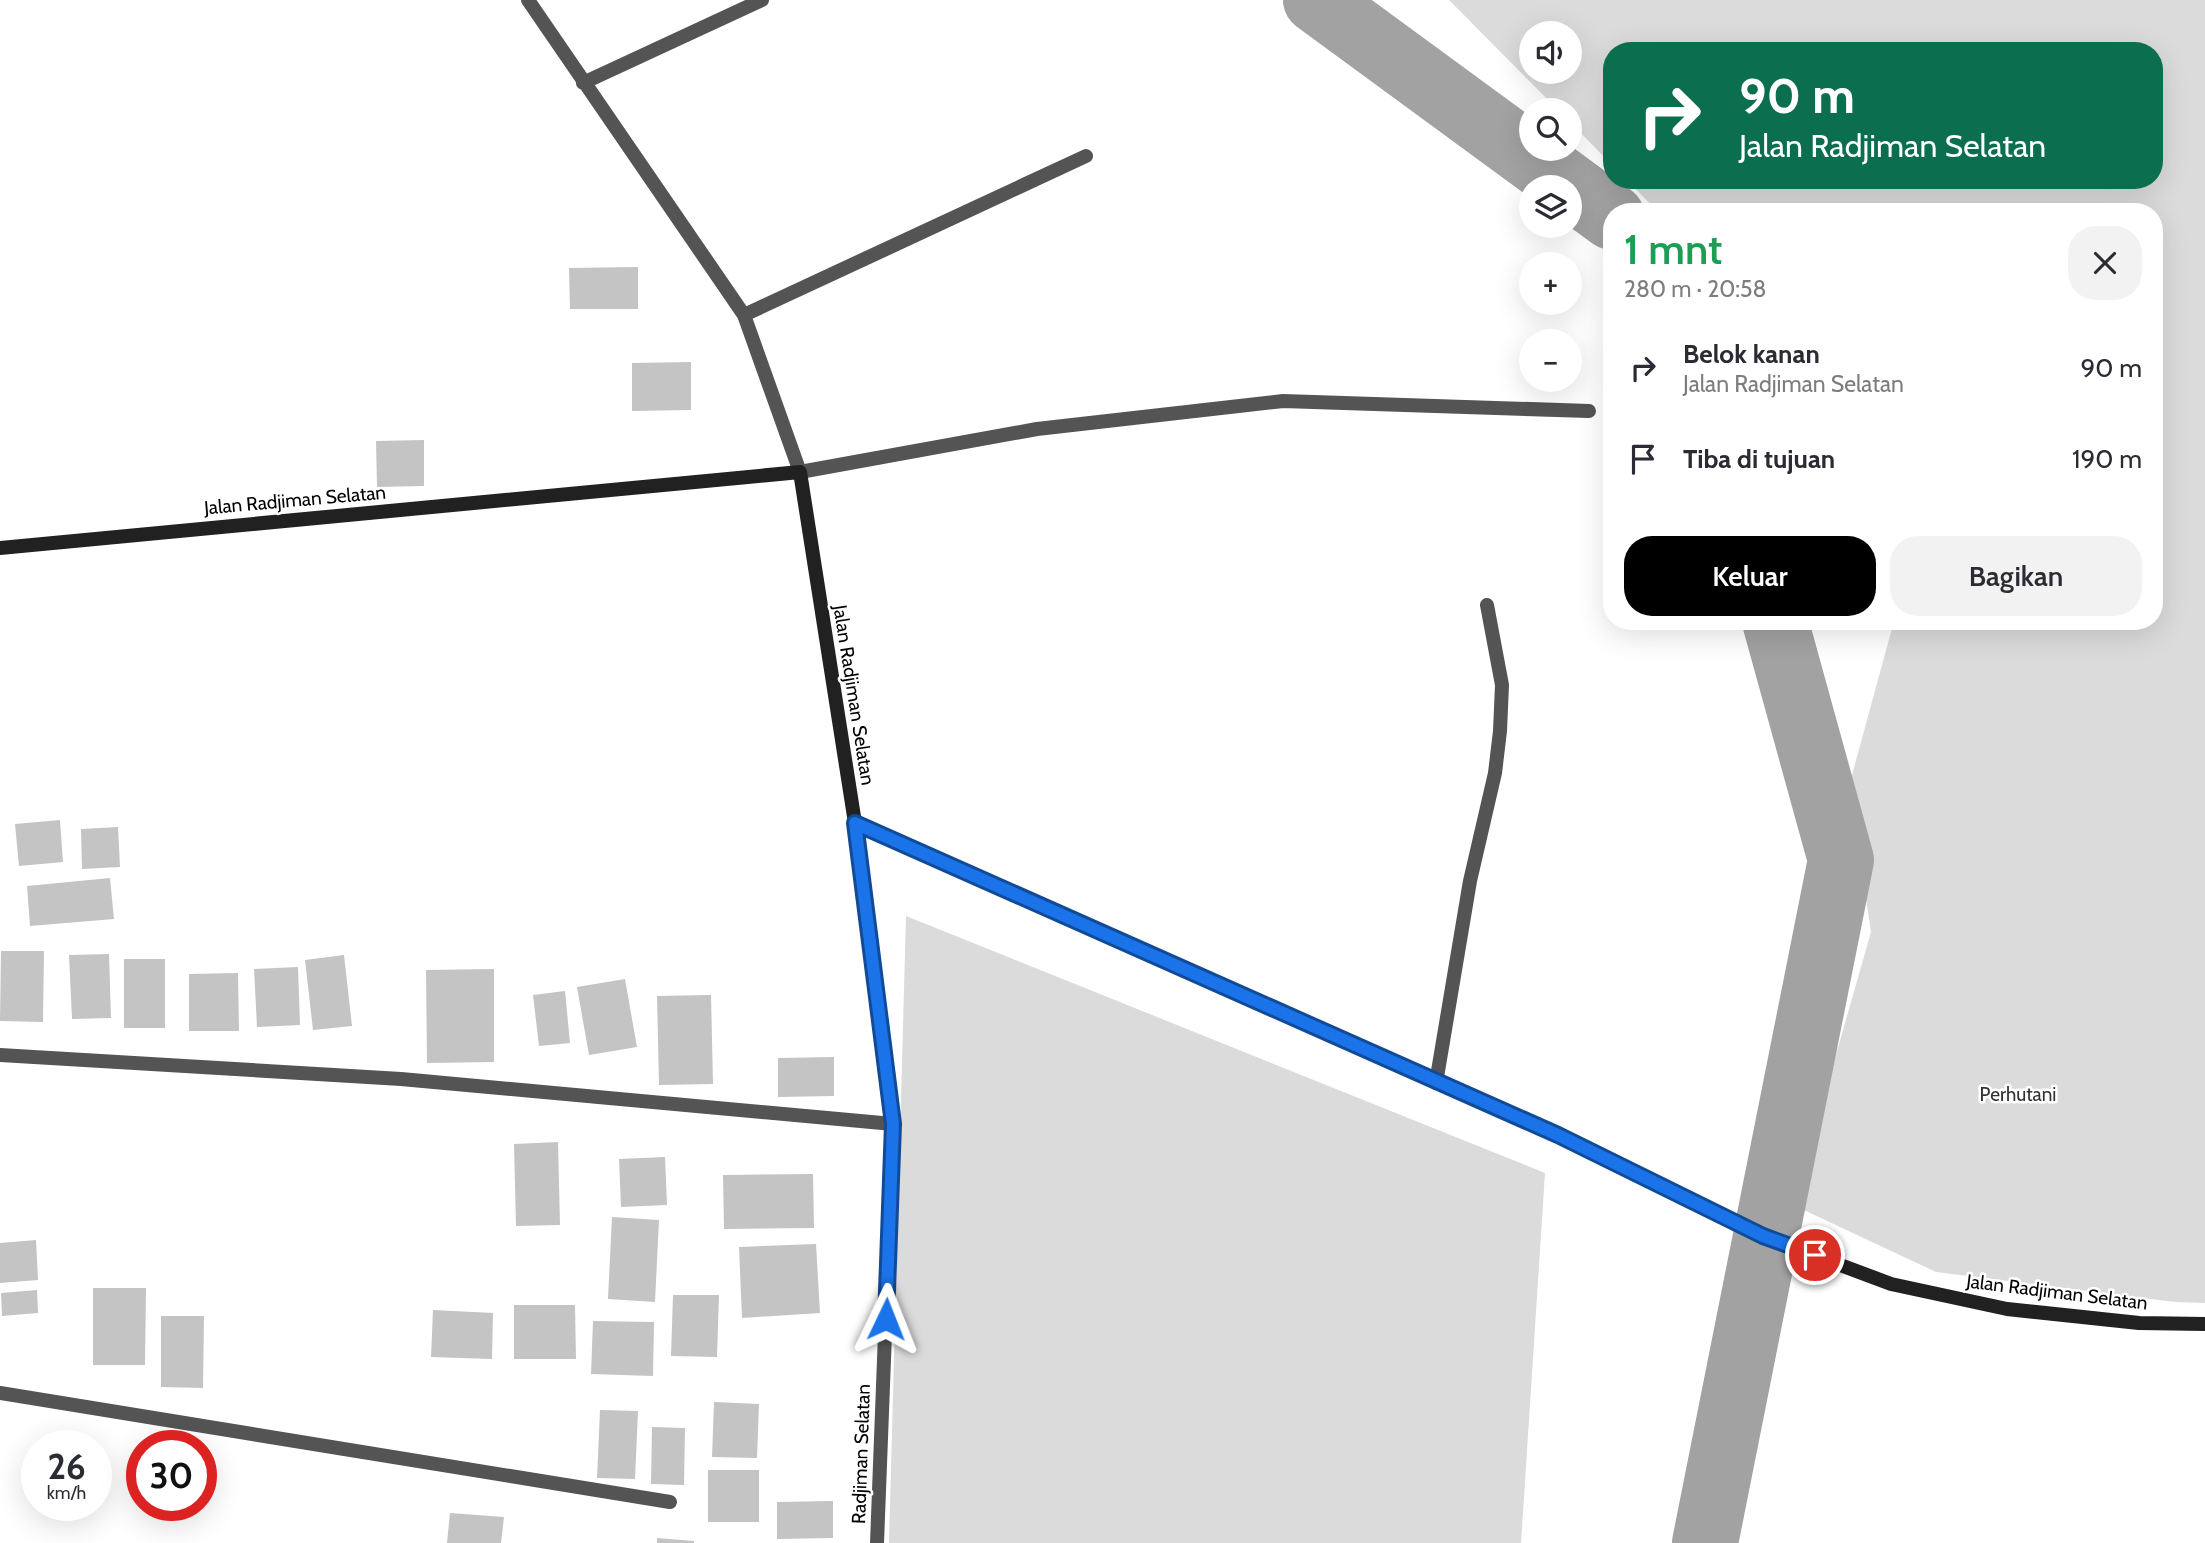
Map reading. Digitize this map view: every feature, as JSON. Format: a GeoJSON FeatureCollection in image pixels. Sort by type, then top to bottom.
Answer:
{"type":"FeatureCollection","features":[{"type":"Feature","properties":{"kind":"street"},"geometry":{"type":"LineString","coordinates":[[528,0],[744,315],[800,472],[1037,429],[1283,401],[1589,411]]}},
{"type":"Feature","properties":{"kind":"street"},"geometry":{"type":"LineString","coordinates":[[583,83],[762,0]]}},
{"type":"Feature","properties":{"kind":"street"},"geometry":{"type":"LineString","coordinates":[[744,315],[1086,156]]}},
{"type":"Feature","properties":{"kind":"street","name":"Jalan Radjiman Selatan"},"geometry":{"type":"LineString","coordinates":[[0,548],[800,472],[855,823],[1558,1135],[1763,1236],[1891,1284],[2007,1309],[2139,1323],[2205,1324]]}},
{"type":"Feature","properties":{"kind":"street"},"geometry":{"type":"LineString","coordinates":[[1436,1083],[1471,881],[1495,773],[1500,731],[1502,685],[1487,605]]}},
{"type":"Feature","properties":{"kind":"street","name":"Radjiman Selatan"},"geometry":{"type":"LineString","coordinates":[[855,823],[893,1124],[877,1543]]}},
{"type":"Feature","properties":{"kind":"street"},"geometry":{"type":"LineString","coordinates":[[0,1055],[401,1079],[893,1124]]}},
{"type":"Feature","properties":{"kind":"street"},"geometry":{"type":"LineString","coordinates":[[0,1393],[670,1502]]}},
{"type":"Feature","properties":{"kind":"green space","name":"Perhutani"},"geometry":{"type":"Polygon","coordinates":[[[1449,0],[2205,0],[2205,1303],[2175,1302],[1936,1272],[1793,1205],[1871,932],[1849,786],[1892,630],[2163,630],[2163,203],[1649,203],[1636,189],[2163,189],[2163,42],[1603,42],[1603,156],[1582,134],[1582,98],[1546,98],[1532,84],[1582,84],[1582,21],[1519,21],[1519,71],[1449,0]]]}},
{"type":"Feature","properties":{"kind":"green space"},"geometry":{"type":"Polygon","coordinates":[[[906,916],[1545,1173],[1521,1543],[889,1543],[906,916]]]}},
{"type":"Feature","properties":{"kind":"building"},"geometry":{"type":"Polygon","coordinates":[[[638,267],[638,309],[570,309],[569,268],[638,267]]]}},
{"type":"Feature","properties":{"kind":"building"},"geometry":{"type":"Polygon","coordinates":[[[691,362],[691,410],[632,411],[632,363],[691,362]]]}},
{"type":"Feature","properties":{"kind":"building"},"geometry":{"type":"Polygon","coordinates":[[[424,440],[424,486],[377,487],[376,441],[424,440]]]}},
{"type":"Feature","properties":{"kind":"building"},"geometry":{"type":"Polygon","coordinates":[[[60,820],[63,862],[19,866],[15,824],[60,820]]]}},
{"type":"Feature","properties":{"kind":"building"},"geometry":{"type":"Polygon","coordinates":[[[118,827],[120,867],[82,869],[81,829],[118,827]]]}},
{"type":"Feature","properties":{"kind":"building"},"geometry":{"type":"Polygon","coordinates":[[[110,878],[114,919],[30,926],[27,886],[110,878]]]}},
{"type":"Feature","properties":{"kind":"building"},"geometry":{"type":"Polygon","coordinates":[[[1,951],[44,951],[43,1022],[0,1021],[1,951]]]}},
{"type":"Feature","properties":{"kind":"building"},"geometry":{"type":"Polygon","coordinates":[[[109,954],[111,1018],[72,1019],[69,955],[109,954]]]}},
{"type":"Feature","properties":{"kind":"building"},"geometry":{"type":"Polygon","coordinates":[[[344,955],[352,1026],[313,1030],[305,960],[344,955]]]}},
{"type":"Feature","properties":{"kind":"building"},"geometry":{"type":"Polygon","coordinates":[[[124,959],[165,959],[165,1028],[124,1028],[124,959]]]}},
{"type":"Feature","properties":{"kind":"building"},"geometry":{"type":"Polygon","coordinates":[[[298,967],[300,1025],[257,1027],[254,969],[298,967]]]}},
{"type":"Feature","properties":{"kind":"building"},"geometry":{"type":"Polygon","coordinates":[[[494,969],[494,1062],[427,1063],[426,970],[494,969]]]}},
{"type":"Feature","properties":{"kind":"building"},"geometry":{"type":"Polygon","coordinates":[[[238,973],[239,1031],[189,1031],[189,974],[238,973]]]}},
{"type":"Feature","properties":{"kind":"building"},"geometry":{"type":"Polygon","coordinates":[[[625,979],[637,1047],[589,1055],[577,987],[625,979]]]}},
{"type":"Feature","properties":{"kind":"building"},"geometry":{"type":"Polygon","coordinates":[[[565,991],[570,1043],[539,1046],[533,995],[565,991]]]}},
{"type":"Feature","properties":{"kind":"building"},"geometry":{"type":"Polygon","coordinates":[[[711,995],[713,1084],[659,1085],[657,996],[711,995]]]}},
{"type":"Feature","properties":{"kind":"building"},"geometry":{"type":"Polygon","coordinates":[[[834,1057],[834,1096],[778,1097],[778,1058],[834,1057]]]}},
{"type":"Feature","properties":{"kind":"building"},"geometry":{"type":"Polygon","coordinates":[[[558,1142],[560,1225],[516,1226],[514,1144],[558,1142]]]}},
{"type":"Feature","properties":{"kind":"building"},"geometry":{"type":"Polygon","coordinates":[[[665,1157],[667,1205],[621,1207],[619,1159],[665,1157]]]}},
{"type":"Feature","properties":{"kind":"building"},"geometry":{"type":"Polygon","coordinates":[[[813,1174],[814,1228],[724,1229],[723,1175],[813,1174]]]}},
{"type":"Feature","properties":{"kind":"building"},"geometry":{"type":"Polygon","coordinates":[[[612,1217],[659,1220],[655,1302],[608,1299],[612,1217]]]}},
{"type":"Feature","properties":{"kind":"building"},"geometry":{"type":"Polygon","coordinates":[[[36,1240],[38,1280],[0,1283],[0,1243],[36,1240]]]}},
{"type":"Feature","properties":{"kind":"building"},"geometry":{"type":"Polygon","coordinates":[[[816,1244],[820,1313],[742,1318],[739,1247],[816,1244]]]}},
{"type":"Feature","properties":{"kind":"building"},"geometry":{"type":"Polygon","coordinates":[[[93,1288],[146,1288],[145,1365],[93,1365],[93,1288]]]}},
{"type":"Feature","properties":{"kind":"building"},"geometry":{"type":"Polygon","coordinates":[[[37,1290],[38,1313],[2,1316],[1,1293],[37,1290]]]}},
{"type":"Feature","properties":{"kind":"building"},"geometry":{"type":"Polygon","coordinates":[[[673,1295],[719,1295],[717,1357],[671,1356],[673,1295]]]}},
{"type":"Feature","properties":{"kind":"building"},"geometry":{"type":"Polygon","coordinates":[[[514,1305],[575,1305],[576,1359],[514,1359],[514,1305]]]}},
{"type":"Feature","properties":{"kind":"building"},"geometry":{"type":"Polygon","coordinates":[[[433,1310],[493,1313],[492,1359],[431,1357],[433,1310]]]}},
{"type":"Feature","properties":{"kind":"building"},"geometry":{"type":"Polygon","coordinates":[[[161,1316],[204,1316],[203,1388],[161,1387],[161,1316]]]}},
{"type":"Feature","properties":{"kind":"building"},"geometry":{"type":"Polygon","coordinates":[[[593,1321],[654,1322],[653,1376],[591,1374],[593,1321]]]}},
{"type":"Feature","properties":{"kind":"building"},"geometry":{"type":"Polygon","coordinates":[[[714,1402],[759,1404],[757,1458],[712,1457],[714,1402]]]}},
{"type":"Feature","properties":{"kind":"building"},"geometry":{"type":"Polygon","coordinates":[[[600,1410],[638,1411],[635,1479],[597,1478],[600,1410]]]}},
{"type":"Feature","properties":{"kind":"building"},"geometry":{"type":"Polygon","coordinates":[[[652,1427],[685,1428],[684,1485],[651,1484],[652,1427]]]}},
{"type":"Feature","properties":{"kind":"building"},"geometry":{"type":"Polygon","coordinates":[[[708,1470],[759,1470],[759,1522],[708,1522],[708,1470]]]}},
{"type":"Feature","properties":{"kind":"building"},"geometry":{"type":"Polygon","coordinates":[[[833,1501],[833,1538],[777,1539],[777,1502],[833,1501]]]}},
{"type":"Feature","properties":{"kind":"building"},"geometry":{"type":"Polygon","coordinates":[[[450,1513],[504,1517],[501,1543],[447,1543],[450,1513]]]}},
{"type":"Feature","properties":{"kind":"building"},"geometry":{"type":"Polygon","coordinates":[[[657,1538],[694,1541],[694,1543],[657,1543],[657,1538]]]}},
{"type":"Feature","properties":{"kind":"waterway"},"geometry":{"type":"LineString","coordinates":[[1316,0],[1603,210]]}},
{"type":"Feature","properties":{"kind":"waterway"},"geometry":{"type":"LineString","coordinates":[[1705,1543],[1841,860],[1777,630]]}},
{"type":"Feature","properties":{"kind":"route"},"geometry":{"type":"LineString","coordinates":[[886,1319],[893,1124],[855,823],[1558,1135],[1763,1236],[1815,1255]]}}]}
